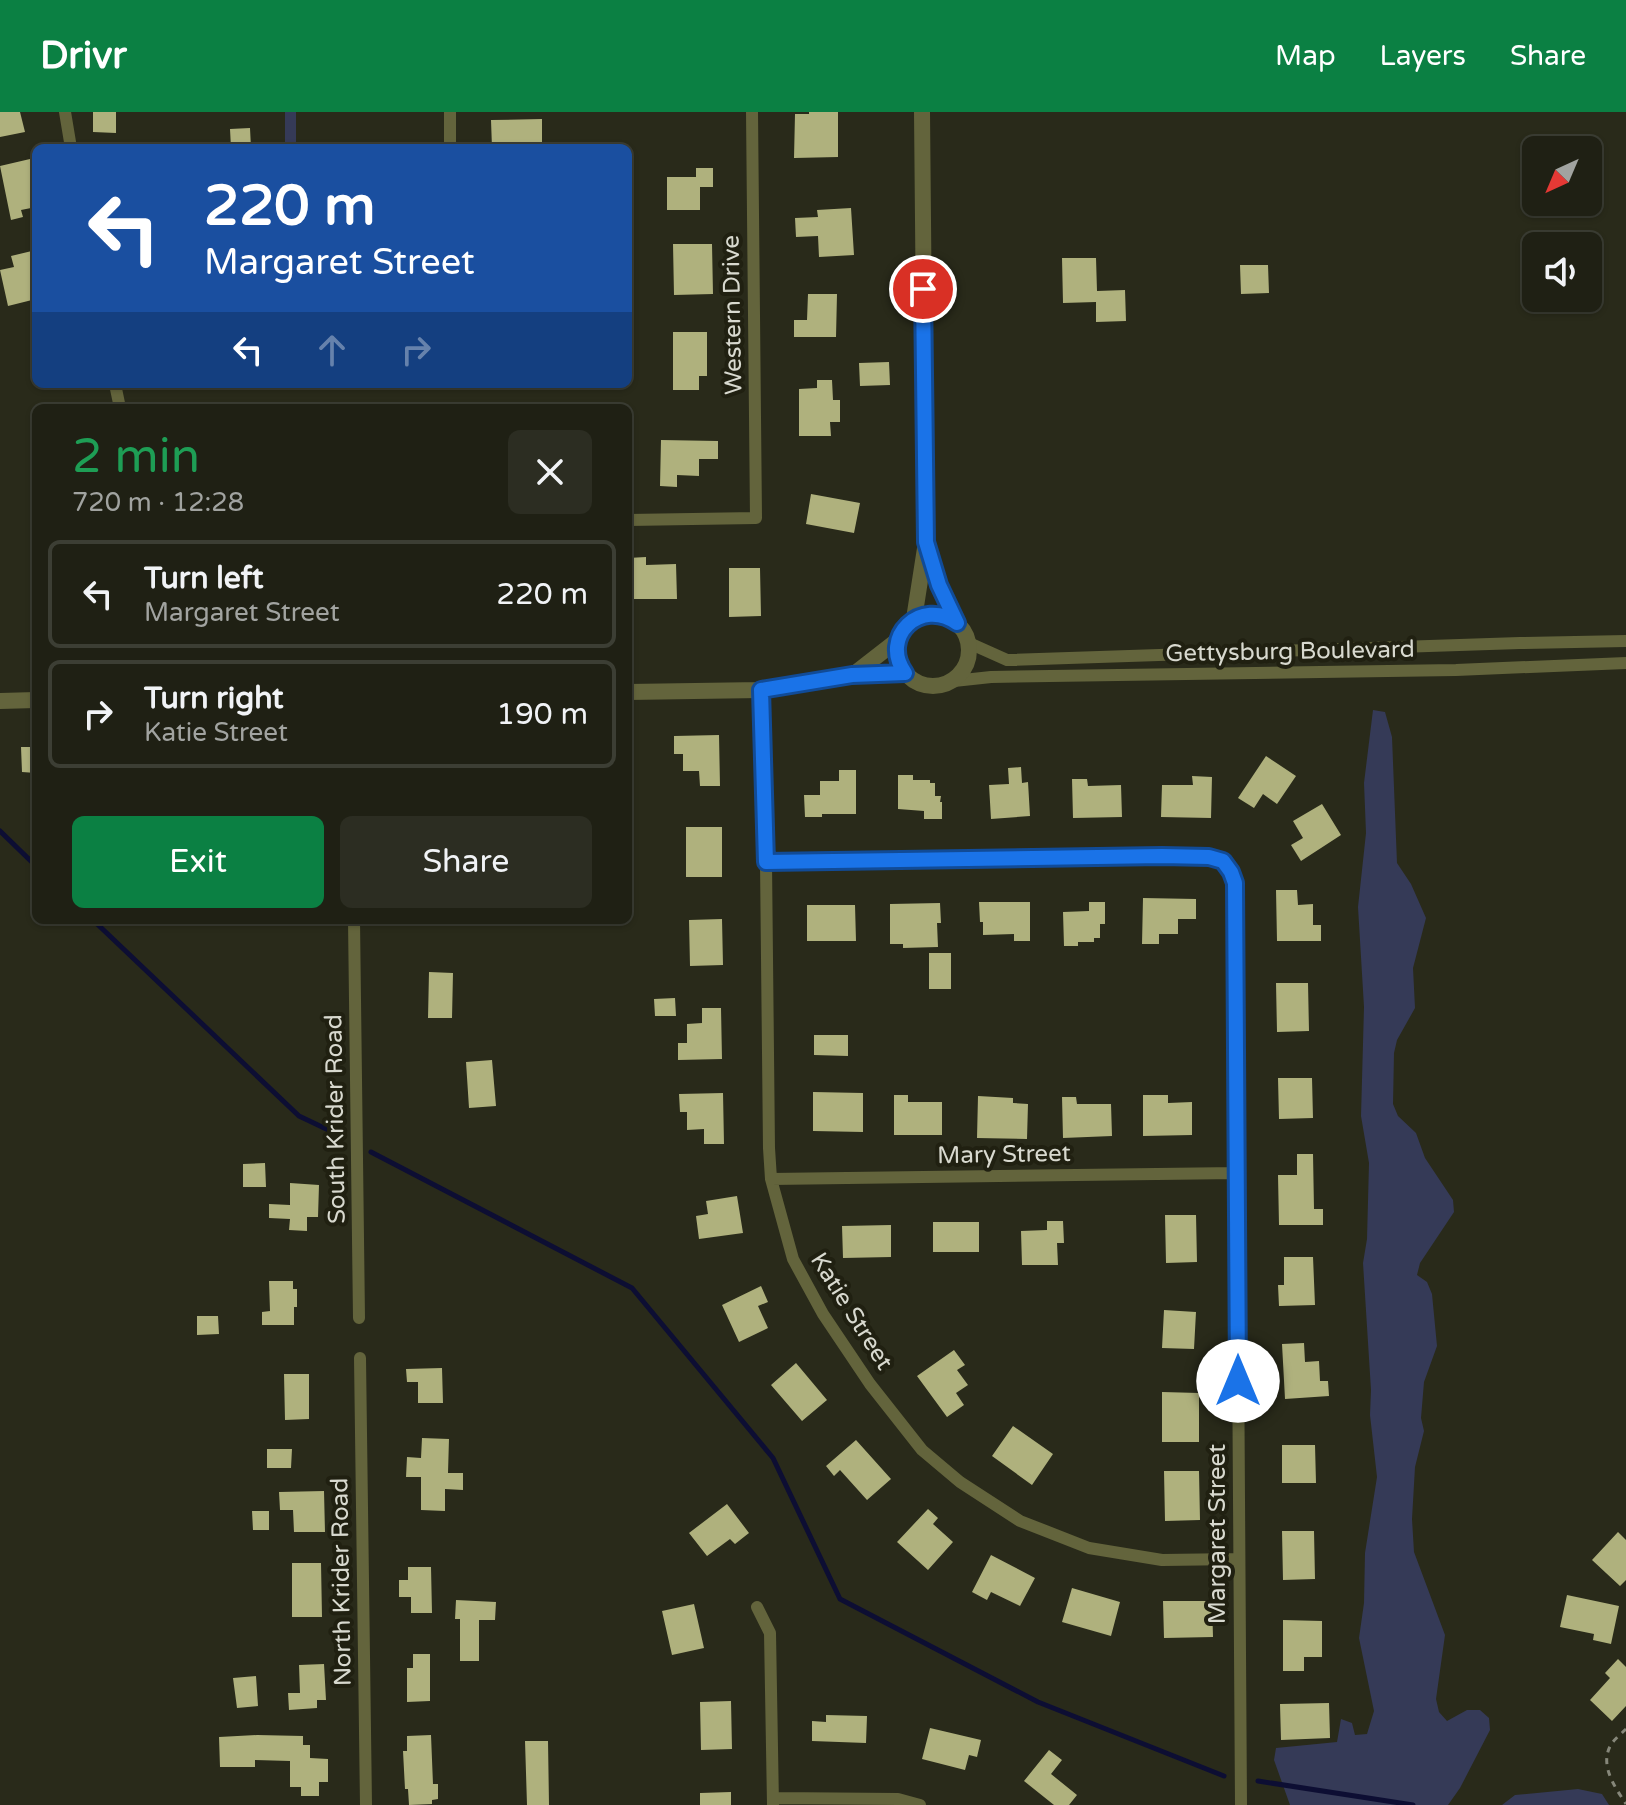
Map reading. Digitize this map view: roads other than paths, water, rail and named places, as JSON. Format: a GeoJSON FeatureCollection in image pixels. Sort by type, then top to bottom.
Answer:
{"type":"FeatureCollection","features":[{"type":"Feature","properties":{"kind":"street"},"geometry":{"type":"LineString","coordinates":[[65,112],[70,144]]}},
{"type":"Feature","properties":{"kind":"street"},"geometry":{"type":"LineString","coordinates":[[450,112],[450,144]]}},
{"type":"Feature","properties":{"kind":"street","name":"Western Drive"},"geometry":{"type":"LineString","coordinates":[[632,520],[756,518],[752,112]]}},
{"type":"Feature","properties":{"kind":"street"},"geometry":{"type":"LineString","coordinates":[[914,619],[926,542],[922,112]]}},
{"type":"Feature","properties":{"kind":"street"},"geometry":{"type":"LineString","coordinates":[[926,542],[939,585],[957,623]]}},
{"type":"Feature","properties":{"kind":"street"},"geometry":{"type":"LineString","coordinates":[[930,614],[942,615],[957,623],[970,650],[963,672],[954,681],[931,687],[919,684],[905,673],[897,657],[897,644],[908,624],[930,614]]}},
{"type":"Feature","properties":{"kind":"street"},"geometry":{"type":"LineString","coordinates":[[852,675],[899,639]]}},
{"type":"Feature","properties":{"kind":"street"},"geometry":{"type":"LineString","coordinates":[[1620,642],[1620,663]]}},
{"type":"Feature","properties":{"kind":"street","name":"Gettysburg Boulevard"},"geometry":{"type":"LineString","coordinates":[[969,643],[1007,660],[1620,642]]}},
{"type":"Feature","properties":{"kind":"street"},"geometry":{"type":"LineString","coordinates":[[1482,644],[1483,669]]}},
{"type":"Feature","properties":{"kind":"street","name":"Gettysburg Boulevard"},"geometry":{"type":"LineString","coordinates":[[954,681],[991,677],[1227,675],[1620,663]]}},
{"type":"Feature","properties":{"kind":"street"},"geometry":{"type":"LineString","coordinates":[[632,692],[761,690],[852,675],[905,673]]}},
{"type":"Feature","properties":{"kind":"street","name":"Katie Street"},"geometry":{"type":"LineString","coordinates":[[761,690],[771,1179],[793,1259],[823,1314],[870,1384],[922,1450],[960,1482],[1020,1521],[1089,1548],[1162,1560],[1239,1559]]}},
{"type":"Feature","properties":{"kind":"street"},"geometry":{"type":"LineString","coordinates":[[0,701],[32,700]]}},
{"type":"Feature","properties":{"kind":"street","name":"Margaret Street"},"geometry":{"type":"LineString","coordinates":[[766,862],[1209,857],[1223,861],[1231,872],[1235,883],[1241,1805]]}},
{"type":"Feature","properties":{"kind":"street","name":"South Krider Road"},"geometry":{"type":"LineString","coordinates":[[354,924],[359,1318]]}},
{"type":"Feature","properties":{"kind":"street","name":"Mary Street"},"geometry":{"type":"LineString","coordinates":[[771,1179],[1237,1173]]}},
{"type":"Feature","properties":{"kind":"street","name":"North Krider Road"},"geometry":{"type":"LineString","coordinates":[[360,1358],[366,1805]]}},
{"type":"Feature","properties":{"kind":"street"},"geometry":{"type":"LineString","coordinates":[[757,1607],[770,1633],[773,1801],[898,1799],[920,1805]]}},
{"type":"Feature","properties":{"kind":"waterway"},"geometry":{"type":"LineString","coordinates":[[0,831],[32,862]]}},
{"type":"Feature","properties":{"kind":"waterway"},"geometry":{"type":"LineString","coordinates":[[97,924],[299,1116],[341,1136]]}},
{"type":"Feature","properties":{"kind":"waterway"},"geometry":{"type":"LineString","coordinates":[[371,1152],[632,1288],[773,1458],[840,1599],[1038,1702],[1224,1776]]}},
{"type":"Feature","properties":{"kind":"waterway"},"geometry":{"type":"LineString","coordinates":[[1258,1781],[1413,1805]]}}]}
